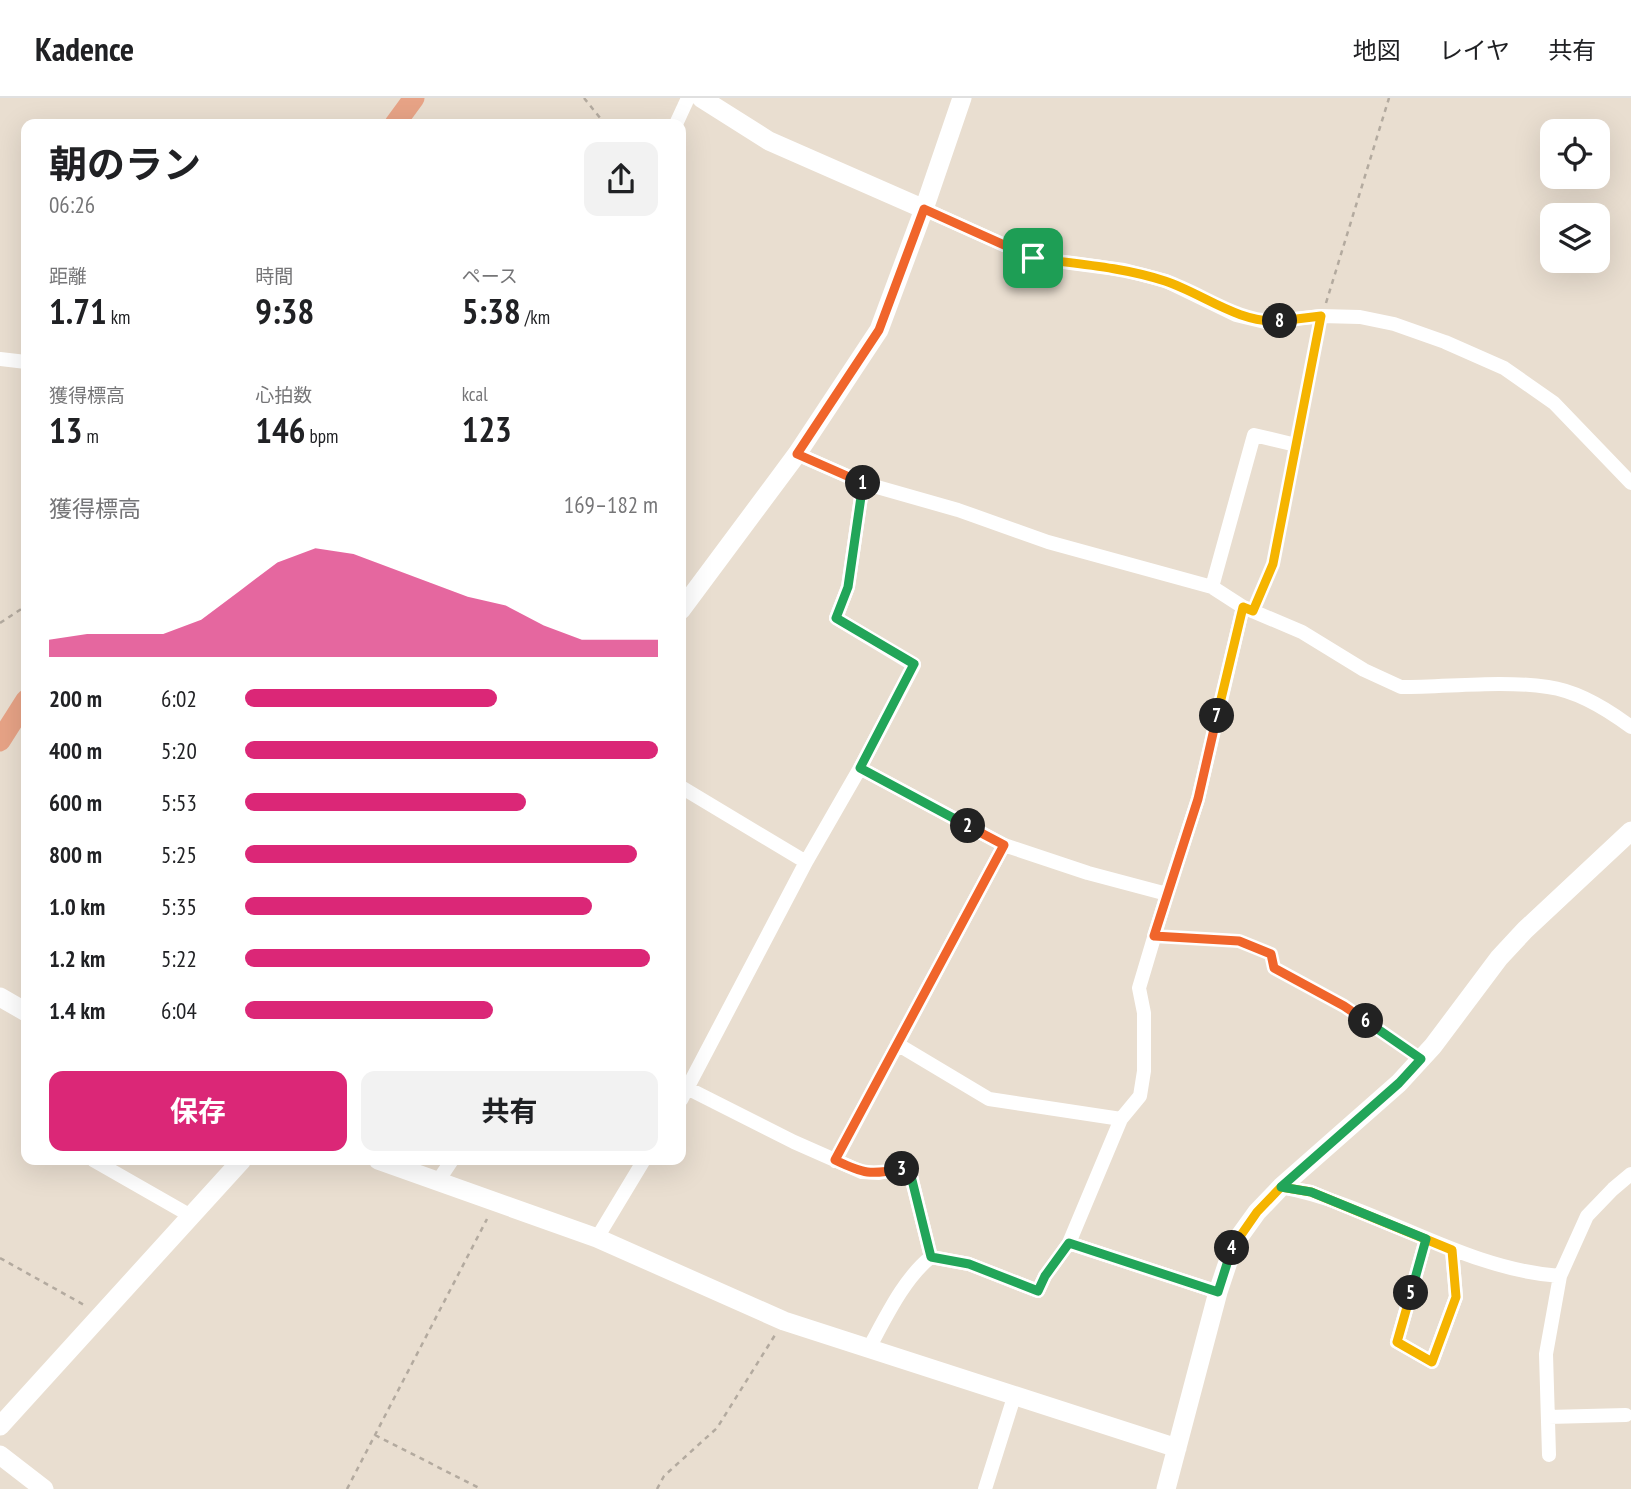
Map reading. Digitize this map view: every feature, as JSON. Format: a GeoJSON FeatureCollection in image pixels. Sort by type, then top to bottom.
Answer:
{"type":"FeatureCollection","features":[{"type":"Feature","properties":{"kind":"main road"},"geometry":{"type":"LineString","coordinates":[[399,119],[414,98]]}},
{"type":"Feature","properties":{"kind":"main road"},"geometry":{"type":"LineString","coordinates":[[0,741],[21,708]]}},
{"type":"Feature","properties":{"kind":"street"},"geometry":{"type":"LineString","coordinates":[[678,119],[688,98]]}},
{"type":"Feature","properties":{"kind":"street"},"geometry":{"type":"LineString","coordinates":[[701,98],[769,141],[1033,258],[1124,271],[1166,281],[1236,315],[1265,322],[1321,316],[1360,317],[1394,324],[1445,342],[1504,368],[1554,402],[1631,483]]}},
{"type":"Feature","properties":{"kind":"street"},"geometry":{"type":"LineString","coordinates":[[686,603],[797,454],[879,330],[962,98]]}},
{"type":"Feature","properties":{"kind":"street"},"geometry":{"type":"LineString","coordinates":[[0,359],[21,361]]}},
{"type":"Feature","properties":{"kind":"street"},"geometry":{"type":"LineString","coordinates":[[1212,587],[1254,435],[1296,445]]}},
{"type":"Feature","properties":{"kind":"street"},"geometry":{"type":"LineString","coordinates":[[797,454],[863,483],[958,510],[1048,542],[1212,587],[1248,609],[1302,632],[1394,685],[1549,687],[1608,709],[1631,727]]}},
{"type":"Feature","properties":{"kind":"street"},"geometry":{"type":"LineString","coordinates":[[686,1085],[914,664],[836,618],[848,587],[863,483]]}},
{"type":"Feature","properties":{"kind":"street"},"geometry":{"type":"LineString","coordinates":[[869,1348],[895,1300],[922,1264],[931,1257],[969,1264],[1038,1291],[1045,1276],[1069,1243],[1121,1119],[1140,1096],[1144,1071],[1144,1013],[1139,988],[1198,799],[1248,609]]}},
{"type":"Feature","properties":{"kind":"street"},"geometry":{"type":"LineString","coordinates":[[860,768],[1004,845],[1088,873],[1167,894]]}},
{"type":"Feature","properties":{"kind":"street"},"geometry":{"type":"LineString","coordinates":[[686,790],[806,862]]}},
{"type":"Feature","properties":{"kind":"street"},"geometry":{"type":"LineString","coordinates":[[1166,1489],[1218,1292],[1234,1244],[1257,1212],[1281,1187],[1399,1083],[1421,1059],[1499,958],[1525,930],[1631,831]]}},
{"type":"Feature","properties":{"kind":"street"},"geometry":{"type":"LineString","coordinates":[[835,1160],[1004,845]]}},
{"type":"Feature","properties":{"kind":"street"},"geometry":{"type":"LineString","coordinates":[[0,997],[21,1009]]}},
{"type":"Feature","properties":{"kind":"street"},"geometry":{"type":"LineString","coordinates":[[897,1044],[989,1099],[1121,1119]]}},
{"type":"Feature","properties":{"kind":"street"},"geometry":{"type":"LineString","coordinates":[[686,1092],[862,1172],[879,1174],[904,1168],[911,1176],[931,1257]]}},
{"type":"Feature","properties":{"kind":"street"},"geometry":{"type":"LineString","coordinates":[[102,1165],[191,1216]]}},
{"type":"Feature","properties":{"kind":"street"},"geometry":{"type":"LineString","coordinates":[[0,1426],[237,1165]]}},
{"type":"Feature","properties":{"kind":"street"},"geometry":{"type":"LineString","coordinates":[[392,1165],[597,1238],[784,1321],[1177,1448]]}},
{"type":"Feature","properties":{"kind":"street"},"geometry":{"type":"LineString","coordinates":[[438,1181],[449,1165]]}},
{"type":"Feature","properties":{"kind":"street"},"geometry":{"type":"LineString","coordinates":[[597,1238],[641,1165]]}},
{"type":"Feature","properties":{"kind":"street"},"geometry":{"type":"LineString","coordinates":[[1549,1455],[1546,1354],[1560,1276],[1587,1216],[1631,1174]]}},
{"type":"Feature","properties":{"kind":"street"},"geometry":{"type":"LineString","coordinates":[[1281,1187],[1311,1192],[1452,1250],[1536,1274],[1560,1276]]}},
{"type":"Feature","properties":{"kind":"street"},"geometry":{"type":"LineString","coordinates":[[1426,1239],[1397,1342],[1432,1362],[1456,1297],[1452,1250]]}},
{"type":"Feature","properties":{"kind":"street"},"geometry":{"type":"LineString","coordinates":[[1069,1243],[1218,1292]]}},
{"type":"Feature","properties":{"kind":"street"},"geometry":{"type":"LineString","coordinates":[[985,1489],[1014,1396]]}},
{"type":"Feature","properties":{"kind":"street"},"geometry":{"type":"LineString","coordinates":[[1548,1417],[1626,1416]]}},
{"type":"Feature","properties":{"kind":"street"},"geometry":{"type":"LineString","coordinates":[[0,1455],[44,1489]]}},
{"type":"Feature","properties":{"kind":"lane"},"geometry":{"type":"LineString","coordinates":[[1248,609],[1273,564],[1321,316]]}},
{"type":"Feature","properties":{"kind":"path"},"geometry":{"type":"LineString","coordinates":[[584,98],[601,119]]}},
{"type":"Feature","properties":{"kind":"path"},"geometry":{"type":"LineString","coordinates":[[1321,316],[1388,98]]}},
{"type":"Feature","properties":{"kind":"path"},"geometry":{"type":"LineString","coordinates":[[0,623],[21,609]]}},
{"type":"Feature","properties":{"kind":"path"},"geometry":{"type":"LineString","coordinates":[[1154,936],[1239,941],[1271,954],[1274,968],[1344,1006],[1421,1059]]}},
{"type":"Feature","properties":{"kind":"path"},"geometry":{"type":"LineString","coordinates":[[347,1489],[496,1202]]}},
{"type":"Feature","properties":{"kind":"path"},"geometry":{"type":"LineString","coordinates":[[0,1258],[101,1315]]}},
{"type":"Feature","properties":{"kind":"path"},"geometry":{"type":"LineString","coordinates":[[657,1489],[664,1476],[717,1428],[784,1321]]}},
{"type":"Feature","properties":{"kind":"path"},"geometry":{"type":"LineString","coordinates":[[375,1435],[481,1489]]}},
{"type":"Feature","properties":{"kind":"route"},"geometry":{"type":"LineString","coordinates":[[1033,258],[924,209],[879,330],[797,454],[863,483],[848,587],[836,618],[914,664],[860,768],[1004,845],[835,1160],[862,1172],[879,1174],[904,1168],[911,1176],[931,1257],[969,1264],[1038,1291],[1045,1276],[1069,1243],[1218,1292],[1234,1244],[1257,1212],[1281,1187],[1311,1192],[1368,1216],[1426,1239],[1452,1250],[1456,1297],[1432,1362],[1397,1342],[1426,1239],[1311,1192],[1281,1187],[1399,1083],[1421,1059],[1344,1006],[1274,968],[1271,954],[1239,941],[1154,936],[1198,799],[1243,607],[1253,611],[1273,564],[1321,316],[1265,322],[1236,315],[1166,281],[1097,266],[1033,258]]}}]}
